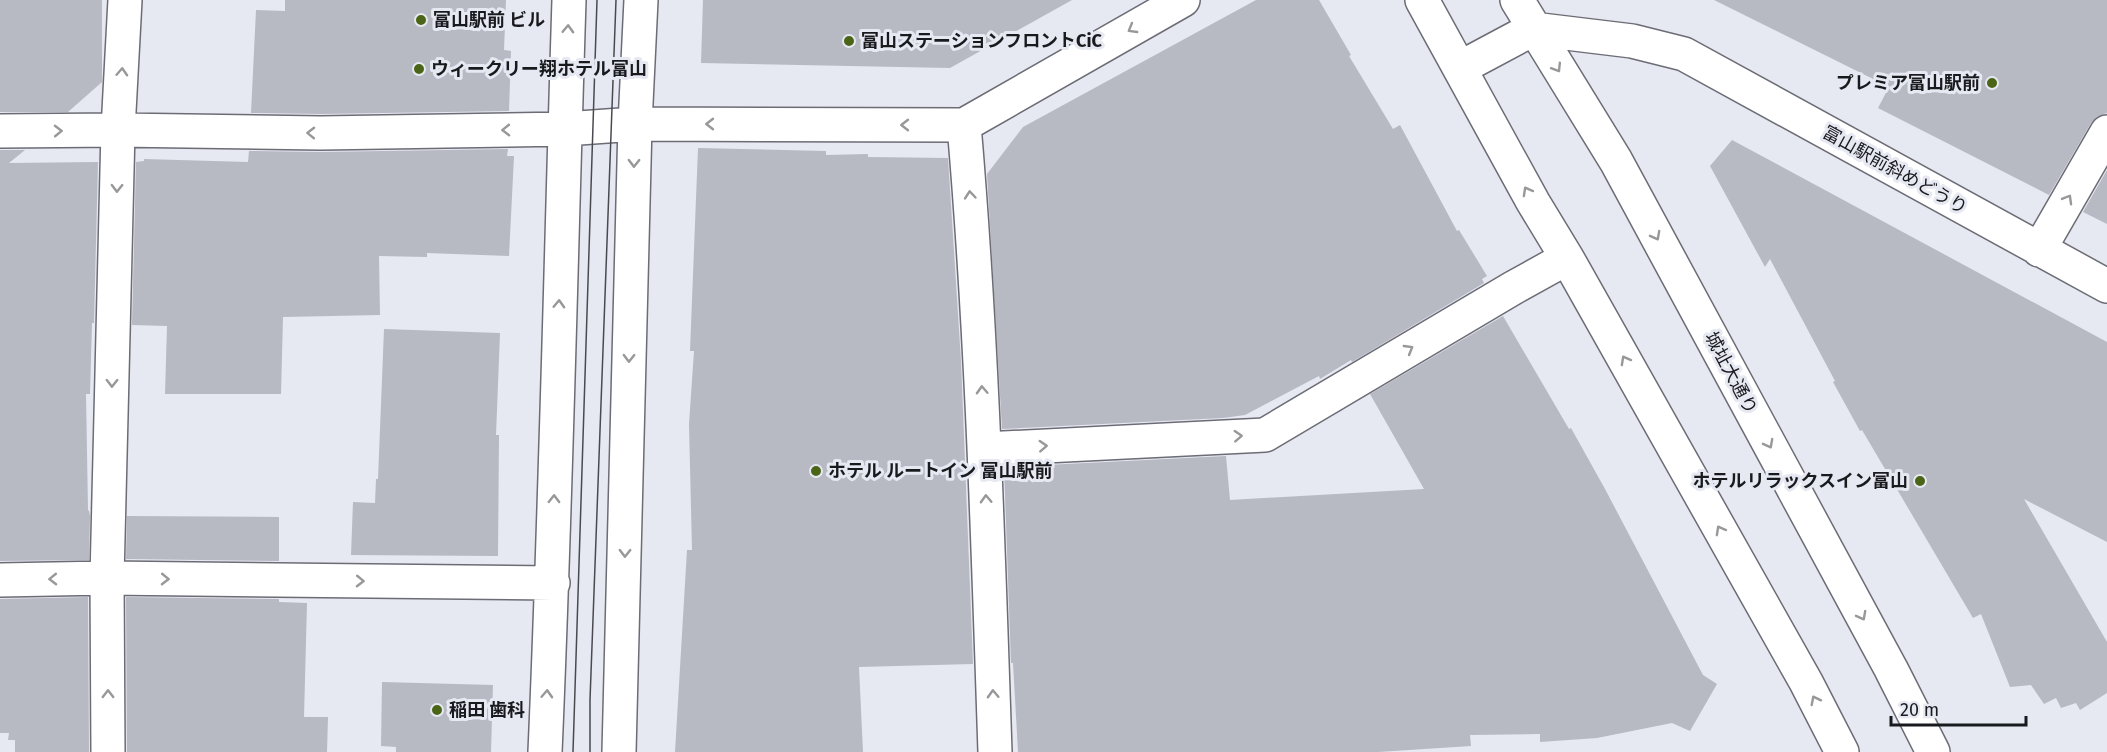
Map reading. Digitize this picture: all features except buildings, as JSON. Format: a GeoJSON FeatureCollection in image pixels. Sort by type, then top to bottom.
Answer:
{"type":"FeatureCollection","features":[{"type":"Feature","properties":{"kind":"street"},"geometry":{"type":"LineString","coordinates":[[108,752],[107,578],[118,130],[125,0]]}},
{"type":"Feature","properties":{"kind":"street"},"geometry":{"type":"LineString","coordinates":[[545,752],[569,0]]}},
{"type":"Feature","properties":{"kind":"street"},"geometry":{"type":"LineString","coordinates":[[619,752],[635,124],[641,0]]}},
{"type":"Feature","properties":{"kind":"street"},"geometry":{"type":"LineString","coordinates":[[0,131],[321,133],[565,129],[635,124],[964,125],[1183,0]]}},
{"type":"Feature","properties":{"kind":"street"},"geometry":{"type":"LineString","coordinates":[[1422,0],[1533,202],[1567,258],[1806,682],[1842,752]]}},
{"type":"Feature","properties":{"kind":"street","name":"城址大通り"},"geometry":{"type":"LineString","coordinates":[[1517,0],[1538,15],[1891,669],[1933,752]]}},
{"type":"Feature","properties":{"kind":"street"},"geometry":{"type":"LineString","coordinates":[[1460,68],[1538,15]]}},
{"type":"Feature","properties":{"kind":"street","name":"富山駅前斜めどうり"},"geometry":{"type":"LineString","coordinates":[[1538,15],[1684,54],[2107,286]]}},
{"type":"Feature","properties":{"kind":"street"},"geometry":{"type":"LineString","coordinates":[[964,125],[975,247],[995,752]]}},
{"type":"Feature","properties":{"kind":"street"},"geometry":{"type":"LineString","coordinates":[[2039,250],[2107,132]]}},
{"type":"Feature","properties":{"kind":"street"},"geometry":{"type":"LineString","coordinates":[[984,448],[1265,435],[1503,293],[1567,258]]}},
{"type":"Feature","properties":{"kind":"street"},"geometry":{"type":"LineString","coordinates":[[0,580],[107,578],[552,584]]}},
{"type":"Feature","properties":{"kind":"tram line"},"geometry":{"type":"LineString","coordinates":[[573,752],[597,0]]}},
{"type":"Feature","properties":{"kind":"tram line"},"geometry":{"type":"LineString","coordinates":[[590,752],[616,0]]}},
{"type":"Feature","properties":{"kind":"place","name":"富山駅前 ビル"},"geometry":{"type":"Point","coordinates":[421,20]}},
{"type":"Feature","properties":{"kind":"place","name":"富山ステーションフロントCiC"},"geometry":{"type":"Point","coordinates":[849,41]}},
{"type":"Feature","properties":{"kind":"place","name":"ウィークリー翔ホテル富山"},"geometry":{"type":"Point","coordinates":[419,69]}},
{"type":"Feature","properties":{"kind":"place","name":"プレミア富山駅前"},"geometry":{"type":"Point","coordinates":[1992,83]}},
{"type":"Feature","properties":{"kind":"place","name":"ホテル ルートイン 富山駅前"},"geometry":{"type":"Point","coordinates":[816,471]}},
{"type":"Feature","properties":{"kind":"place","name":"ホテルリラックスイン富山"},"geometry":{"type":"Point","coordinates":[1920,481]}},
{"type":"Feature","properties":{"kind":"place","name":"稲田 歯科"},"geometry":{"type":"Point","coordinates":[437,710]}}]}
